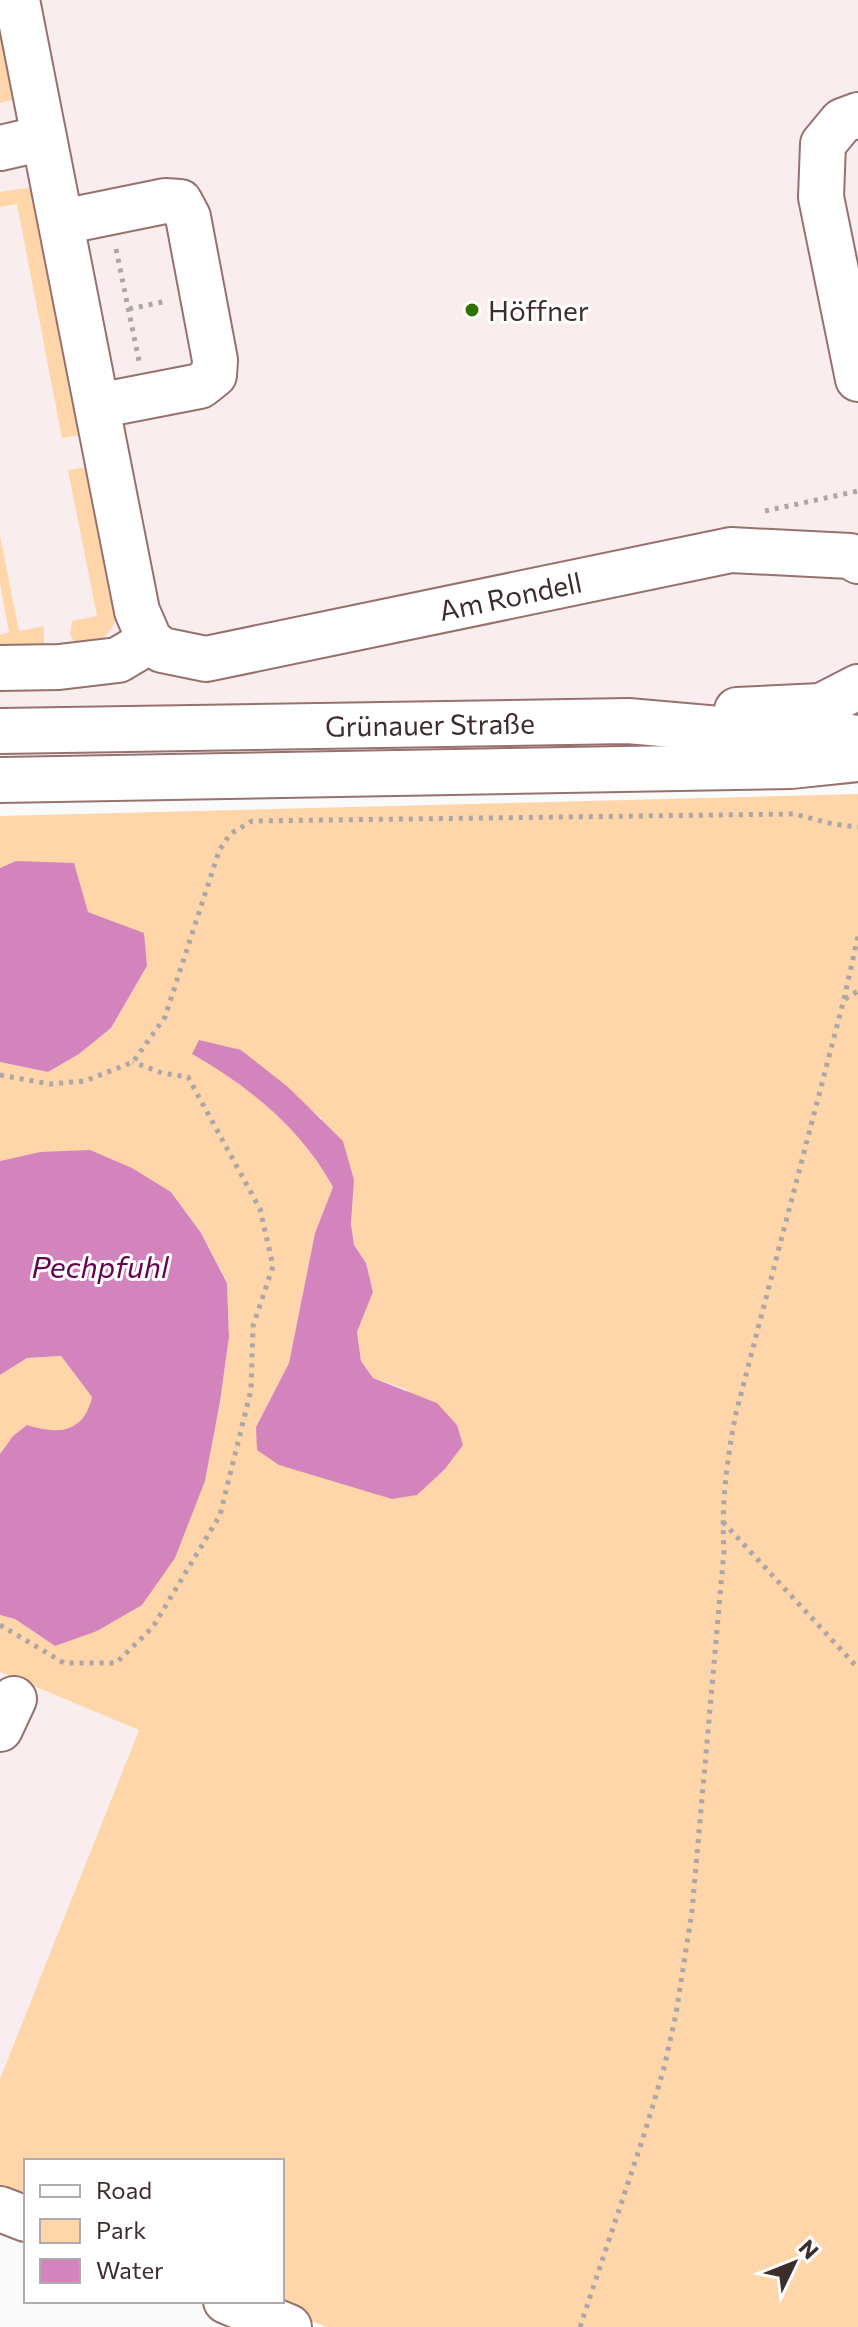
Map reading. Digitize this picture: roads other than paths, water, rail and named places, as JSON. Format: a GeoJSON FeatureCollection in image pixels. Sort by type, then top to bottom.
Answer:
{"type":"FeatureCollection","features":[{"type":"Feature","properties":{"kind":"main road"},"geometry":{"type":"LineString","coordinates":[[0,668],[59,667],[118,660],[156,645],[137,611],[17,0]]}},
{"type":"Feature","properties":{"kind":"main road"},"geometry":{"type":"LineString","coordinates":[[858,115],[842,121],[823,144],[821,197],[858,379]]}},
{"type":"Feature","properties":{"kind":"main road"},"geometry":{"type":"LineString","coordinates":[[0,148],[44,138]]}},
{"type":"Feature","properties":{"kind":"main road"},"geometry":{"type":"LineString","coordinates":[[62,222],[165,201],[180,202],[188,217],[215,360],[214,375],[200,386],[97,406]]}},
{"type":"Feature","properties":{"kind":"main road"},"geometry":{"type":"LineString","coordinates":[[740,532],[858,528]]}},
{"type":"Feature","properties":{"kind":"main road","name":"Am Rondell"},"geometry":{"type":"LineString","coordinates":[[156,645],[206,659],[740,532],[850,556],[858,561]]}},
{"type":"Feature","properties":{"kind":"main road"},"geometry":{"type":"LineString","coordinates":[[628,721],[718,711],[821,706],[858,687]]}},
{"type":"Feature","properties":{"kind":"main road","name":"Grünauer Straße"},"geometry":{"type":"LineString","coordinates":[[0,731],[628,721],[719,729],[790,729],[858,738]]}},
{"type":"Feature","properties":{"kind":"main road","name":"Grünauer Straße"},"geometry":{"type":"LineString","coordinates":[[0,780],[776,766],[858,759]]}},
{"type":"Feature","properties":{"kind":"main road"},"geometry":{"type":"LineString","coordinates":[[0,2209],[24,2218]]}},
{"type":"Feature","properties":{"kind":"main road"},"geometry":{"type":"LineString","coordinates":[[231,2303],[289,2327]]}},
{"type":"Feature","properties":{"kind":"water"},"geometry":{"type":"Polygon","coordinates":[[[16,861],[74,863],[88,912],[144,933],[147,966],[111,1028],[79,1054],[48,1072],[0,1062],[0,868],[16,861]]]}},
{"type":"Feature","properties":{"kind":"water"},"geometry":{"type":"Polygon","coordinates":[[[199,1040],[241,1050],[288,1087],[343,1141],[354,1180],[351,1224],[354,1245],[366,1263],[373,1292],[357,1332],[361,1361],[373,1378],[437,1403],[457,1425],[463,1445],[445,1469],[417,1495],[392,1499],[279,1465],[257,1450],[256,1427],[289,1363],[315,1233],[333,1187],[306,1147],[272,1111],[234,1080],[192,1054],[199,1040]]]}},
{"type":"Feature","properties":{"kind":"water","name":"Pechpfuhl"},"geometry":{"type":"Polygon","coordinates":[[[90,1150],[132,1168],[171,1192],[201,1233],[227,1283],[229,1337],[205,1481],[175,1558],[142,1605],[97,1631],[55,1646],[15,1619],[0,1615],[0,1454],[13,1436],[27,1425],[59,1430],[76,1424],[83,1418],[92,1397],[61,1356],[27,1358],[0,1375],[0,1161],[40,1152],[90,1150]]]}},
{"type":"Feature","properties":{"kind":"place","name":"Höffner"},"geometry":{"type":"Point","coordinates":[472,310]}}]}
